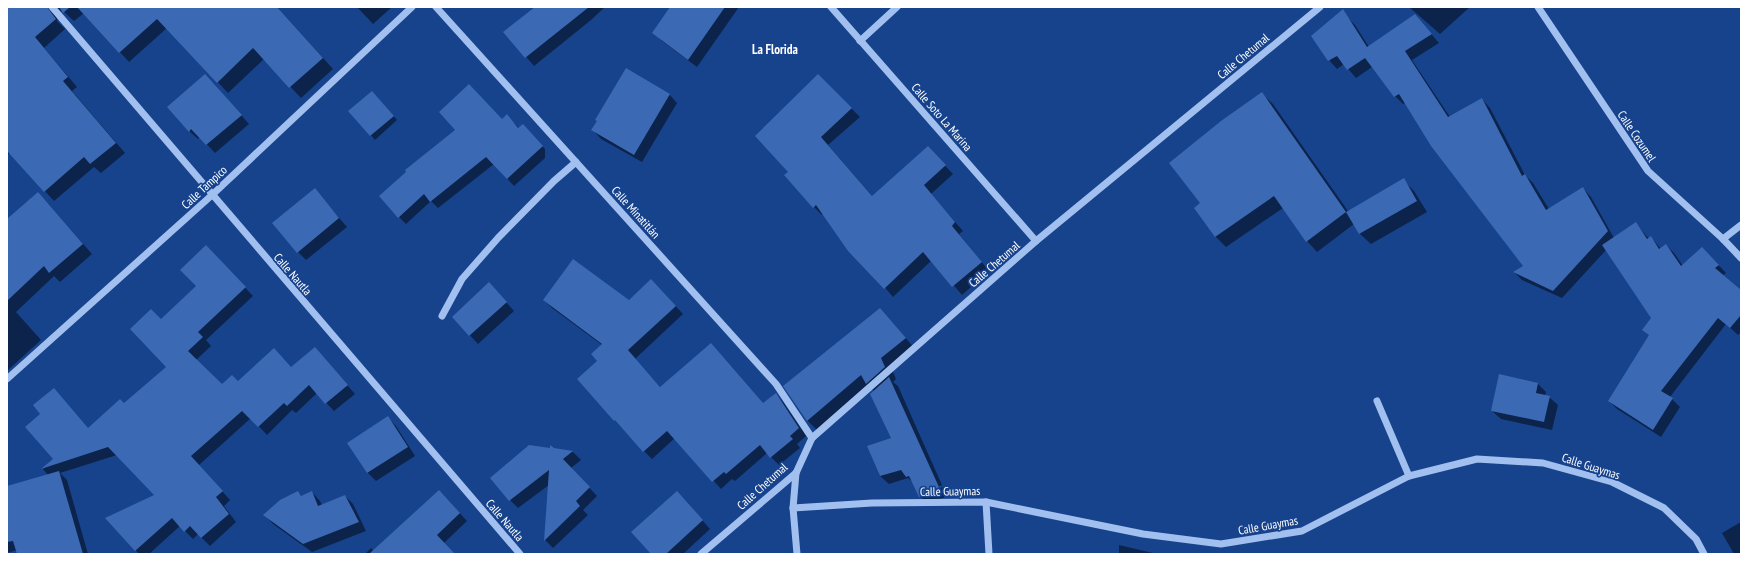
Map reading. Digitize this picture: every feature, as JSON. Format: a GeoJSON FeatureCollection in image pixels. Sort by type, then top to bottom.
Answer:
{"type":"FeatureCollection","features":[{"type":"Feature","properties":{"kind":"street","name":"Calle Nautla"},"geometry":{"type":"LineString","coordinates":[[52,7],[520,554]]}},
{"type":"Feature","properties":{"kind":"street","name":"Calle Tampico"},"geometry":{"type":"LineString","coordinates":[[7,379],[212,195],[412,7]]}},
{"type":"Feature","properties":{"kind":"street","name":"Calle Minatitlán"},"geometry":{"type":"LineString","coordinates":[[436,7],[776,384],[812,438]]}},
{"type":"Feature","properties":{"kind":"street","name":"Calle Soto La Marina"},"geometry":{"type":"LineString","coordinates":[[831,7],[1036,242]]}},
{"type":"Feature","properties":{"kind":"street"},"geometry":{"type":"LineString","coordinates":[[860,41],[897,7]]}},
{"type":"Feature","properties":{"kind":"street","name":"Calle Chetumal"},"geometry":{"type":"LineString","coordinates":[[701,554],[796,473],[812,438],[1036,242],[1320,7]]}},
{"type":"Feature","properties":{"kind":"street","name":"Calle Cozumel"},"geometry":{"type":"LineString","coordinates":[[1538,7],[1648,171],[1723,239],[1741,258]]}},
{"type":"Feature","properties":{"kind":"street"},"geometry":{"type":"LineString","coordinates":[[442,316],[462,279],[482,256],[554,181],[576,162]]}},
{"type":"Feature","properties":{"kind":"street"},"geometry":{"type":"LineString","coordinates":[[1723,239],[1741,225]]}},
{"type":"Feature","properties":{"kind":"street"},"geometry":{"type":"LineString","coordinates":[[1376,401],[1409,476]]}},
{"type":"Feature","properties":{"kind":"street","name":"Calle Guaymas"},"geometry":{"type":"LineString","coordinates":[[794,508],[872,503],[986,502],[1143,534],[1221,544],[1302,532],[1409,476],[1477,459],[1543,462],[1612,482],[1664,508],[1696,539],[1704,554]]}},
{"type":"Feature","properties":{"kind":"street"},"geometry":{"type":"LineString","coordinates":[[796,473],[794,508],[797,554]]}},
{"type":"Feature","properties":{"kind":"street"},"geometry":{"type":"LineString","coordinates":[[986,502],[989,554]]}},
{"type":"Feature","properties":{"kind":"building"},"geometry":{"type":"Polygon","coordinates":[[[7,7],[47,7],[56,19],[35,37],[68,77],[63,81],[116,143],[90,164],[84,157],[44,192],[7,151],[7,7]]]}},
{"type":"Feature","properties":{"kind":"building"},"geometry":{"type":"Polygon","coordinates":[[[59,7],[70,7],[63,13],[59,7]]]}},
{"type":"Feature","properties":{"kind":"building"},"geometry":{"type":"Polygon","coordinates":[[[77,7],[277,7],[323,58],[289,88],[253,48],[217,83],[157,19],[119,53],[77,7]]]}},
{"type":"Feature","properties":{"kind":"building"},"geometry":{"type":"Polygon","coordinates":[[[535,7],[589,7],[525,58],[503,32],[535,7]]]}},
{"type":"Feature","properties":{"kind":"building"},"geometry":{"type":"Polygon","coordinates":[[[670,7],[725,7],[688,60],[652,33],[670,7]]]}},
{"type":"Feature","properties":{"kind":"building"},"geometry":{"type":"Polygon","coordinates":[[[1343,9],[1367,47],[1415,14],[1432,34],[1405,51],[1448,117],[1482,98],[1522,176],[1525,174],[1546,210],[1583,187],[1608,231],[1553,291],[1513,272],[1523,266],[1431,146],[1399,94],[1394,97],[1365,58],[1347,70],[1337,56],[1328,61],[1311,36],[1343,9]]]}},
{"type":"Feature","properties":{"kind":"building"},"geometry":{"type":"Polygon","coordinates":[[[626,68],[670,94],[634,155],[591,130],[597,121],[595,120],[626,68]]]}},
{"type":"Feature","properties":{"kind":"building"},"geometry":{"type":"Polygon","coordinates":[[[205,74],[242,115],[206,145],[191,129],[189,132],[167,107],[205,74]]]}},
{"type":"Feature","properties":{"kind":"building"},"geometry":{"type":"Polygon","coordinates":[[[818,74],[852,108],[821,137],[872,196],[928,146],[946,165],[924,185],[955,222],[952,226],[982,262],[952,287],[923,252],[884,289],[848,251],[816,205],[813,208],[784,175],[788,172],[755,136],[818,74]]]}},
{"type":"Feature","properties":{"kind":"building"},"geometry":{"type":"Polygon","coordinates":[[[469,84],[502,119],[507,114],[518,128],[523,124],[543,146],[507,179],[486,157],[430,202],[424,194],[398,218],[379,196],[406,172],[405,170],[455,130],[439,112],[469,84]]]}},
{"type":"Feature","properties":{"kind":"building"},"geometry":{"type":"Polygon","coordinates":[[[372,91],[394,116],[370,136],[348,111],[372,91]]]}},
{"type":"Feature","properties":{"kind":"building"},"geometry":{"type":"Polygon","coordinates":[[[1262,92],[1346,212],[1306,242],[1274,196],[1215,237],[1194,208],[1200,203],[1169,163],[1221,121],[1262,92]]]}},
{"type":"Feature","properties":{"kind":"building"},"geometry":{"type":"Polygon","coordinates":[[[1404,178],[1417,201],[1359,234],[1346,212],[1404,178]]]}},
{"type":"Feature","properties":{"kind":"building"},"geometry":{"type":"Polygon","coordinates":[[[315,188],[339,218],[297,253],[272,223],[315,188]]]}},
{"type":"Feature","properties":{"kind":"building"},"geometry":{"type":"Polygon","coordinates":[[[38,192],[83,244],[49,273],[44,266],[7,301],[7,219],[38,192]]]}},
{"type":"Feature","properties":{"kind":"building"},"geometry":{"type":"Polygon","coordinates":[[[1636,222],[1647,239],[1651,236],[1659,249],[1666,244],[1681,266],[1702,247],[1719,265],[1715,268],[1741,290],[1741,315],[1730,328],[1718,318],[1661,391],[1673,398],[1653,430],[1608,401],[1649,335],[1642,330],[1651,318],[1602,245],[1636,222]]]}},
{"type":"Feature","properties":{"kind":"building"},"geometry":{"type":"Polygon","coordinates":[[[206,245],[246,287],[198,332],[203,337],[188,351],[222,384],[232,375],[238,381],[274,348],[291,367],[315,347],[348,385],[325,404],[309,385],[287,406],[284,403],[258,427],[242,411],[191,456],[223,491],[216,497],[229,514],[201,538],[190,526],[184,532],[172,518],[135,551],[105,518],[154,495],[108,447],[41,469],[53,459],[25,427],[40,414],[33,405],[54,388],[88,428],[120,399],[124,403],[166,367],[130,329],[151,309],[161,319],[196,286],[180,270],[206,245]]]}},
{"type":"Feature","properties":{"kind":"building"},"geometry":{"type":"Polygon","coordinates":[[[573,259],[629,300],[651,279],[676,306],[628,350],[660,387],[711,343],[763,403],[776,393],[799,428],[790,436],[793,439],[770,458],[760,445],[726,474],[724,472],[712,482],[667,431],[643,452],[577,379],[597,361],[591,354],[602,344],[543,300],[573,259]]]}},
{"type":"Feature","properties":{"kind":"building"},"geometry":{"type":"Polygon","coordinates":[[[489,282],[507,302],[469,336],[452,317],[489,282]]]}},
{"type":"Feature","properties":{"kind":"building"},"geometry":{"type":"Polygon","coordinates":[[[880,308],[906,338],[881,358],[885,367],[866,384],[861,375],[807,421],[783,386],[880,308]]]}},
{"type":"Feature","properties":{"kind":"building"},"geometry":{"type":"Polygon","coordinates":[[[1499,374],[1538,383],[1536,393],[1550,396],[1544,422],[1491,411],[1499,374]]]}},
{"type":"Feature","properties":{"kind":"building"},"geometry":{"type":"Polygon","coordinates":[[[889,377],[939,487],[919,497],[909,476],[906,477],[901,470],[880,476],[867,446],[891,438],[870,394],[889,377]]]}},
{"type":"Feature","properties":{"kind":"building"},"geometry":{"type":"Polygon","coordinates":[[[388,416],[408,447],[367,473],[347,443],[388,416]]]}},
{"type":"Feature","properties":{"kind":"building"},"geometry":{"type":"Polygon","coordinates":[[[529,445],[550,448],[550,445],[554,448],[573,451],[563,459],[590,487],[576,501],[580,506],[544,541],[549,470],[509,501],[490,478],[529,445]]]}},
{"type":"Feature","properties":{"kind":"building"},"geometry":{"type":"Polygon","coordinates":[[[59,471],[83,554],[17,554],[13,541],[7,542],[7,486],[59,471]]]}},
{"type":"Feature","properties":{"kind":"building"},"geometry":{"type":"Polygon","coordinates":[[[439,490],[460,513],[437,535],[455,554],[369,554],[439,490]]]}},
{"type":"Feature","properties":{"kind":"building"},"geometry":{"type":"Polygon","coordinates":[[[298,491],[301,496],[312,491],[318,506],[345,495],[359,522],[303,544],[263,515],[280,500],[298,491]]]}},
{"type":"Feature","properties":{"kind":"building"},"geometry":{"type":"Polygon","coordinates":[[[677,491],[703,520],[666,554],[651,554],[631,532],[677,491]]]}},
{"type":"Feature","properties":{"kind":"district","name":"La Florida"},"geometry":{"type":"Point","coordinates":[775,49]}}]}
